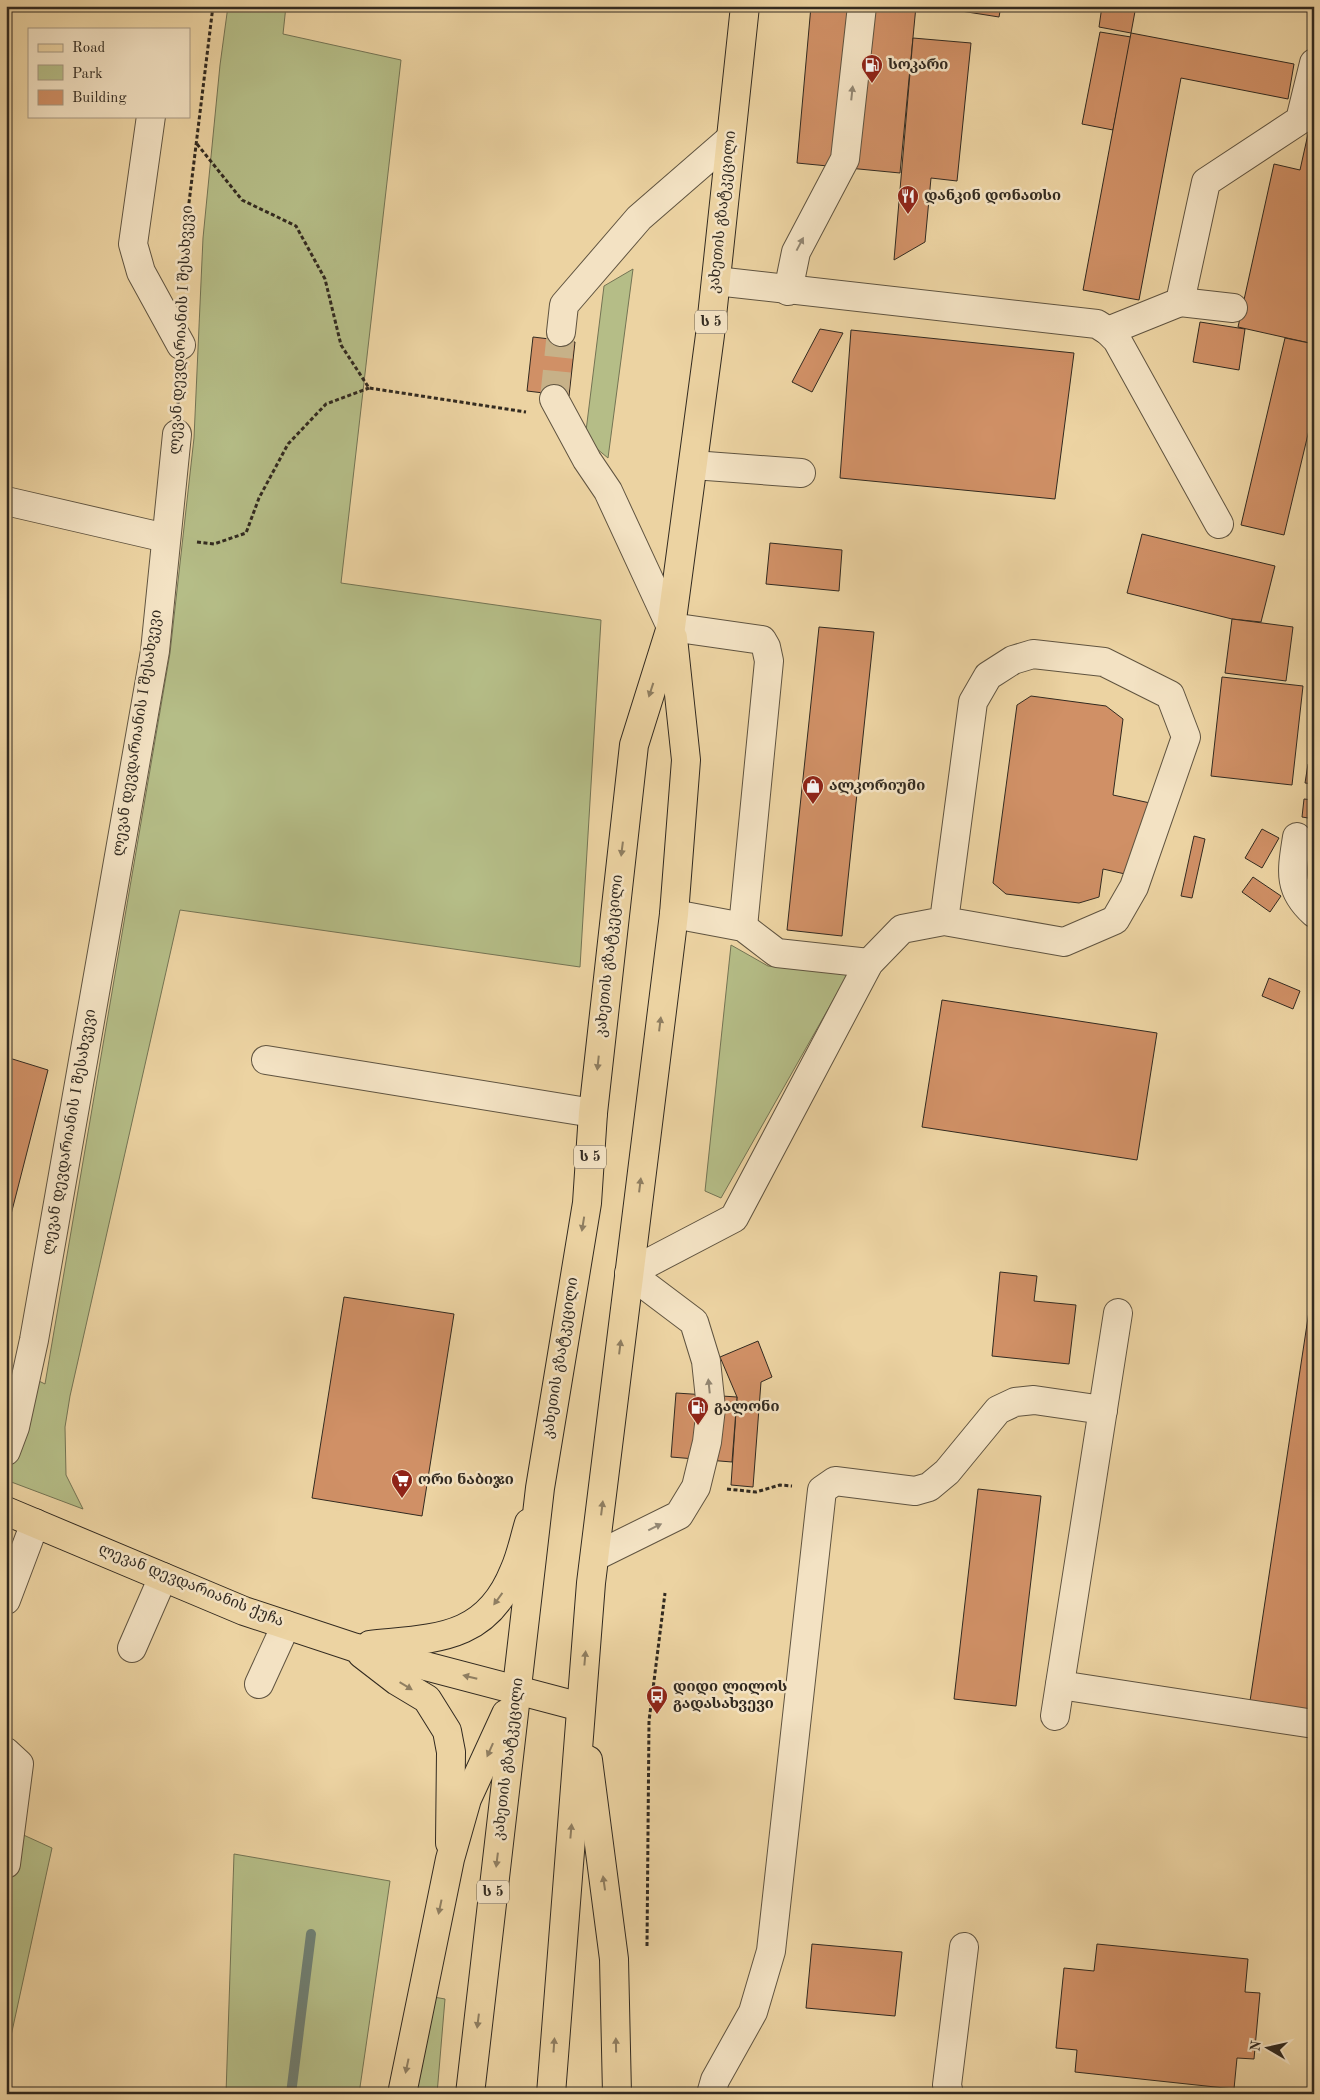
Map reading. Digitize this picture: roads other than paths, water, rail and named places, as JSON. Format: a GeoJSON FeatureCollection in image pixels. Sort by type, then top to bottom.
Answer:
{"type":"FeatureCollection","features":[{"type":"Feature","properties":{"kind":"main road","name":"კახეთის გზატკეცილი"},"geometry":{"type":"LineString","coordinates":[[470,2094],[540,1488],[586,1203],[593,1113],[634,746],[671,627],[716,281],[730,139],[747,10]]}},
{"type":"Feature","properties":{"kind":"main road","name":"კახეთის გზატკეცილი"},"geometry":{"type":"LineString","coordinates":[[550,2094],[591,1583],[596,1556],[674,914],[686,760],[671,627]]}},
{"type":"Feature","properties":{"kind":"main road"},"geometry":{"type":"LineString","coordinates":[[353,1647],[438,1637],[480,1621],[500,1596],[514,1572],[540,1488]]}},
{"type":"Feature","properties":{"kind":"main road","name":"ლევან დევდარიანის ქუჩა"},"geometry":{"type":"LineString","coordinates":[[6,1511],[244,1610],[286,1625],[353,1647],[581,1707]]}},
{"type":"Feature","properties":{"kind":"main road"},"geometry":{"type":"LineString","coordinates":[[353,1647],[397,1681],[427,1699],[447,1731],[451,1752],[450,1860]]}},
{"type":"Feature","properties":{"kind":"main road"},"geometry":{"type":"LineString","coordinates":[[402,2094],[450,1860],[467,1799],[517,1689]]}},
{"type":"Feature","properties":{"kind":"main road"},"geometry":{"type":"LineString","coordinates":[[581,1707],[614,1958],[618,2094]]}},
{"type":"Feature","properties":{"kind":"street"},"geometry":{"type":"LineString","coordinates":[[788,291],[796,252],[845,158],[862,6]]}},
{"type":"Feature","properties":{"kind":"street"},"geometry":{"type":"LineString","coordinates":[[1180,302],[1206,182],[1300,120],[1314,63]]}},
{"type":"Feature","properties":{"kind":"street"},"geometry":{"type":"LineString","coordinates":[[151,118],[133,244],[141,272],[181,345]]}},
{"type":"Feature","properties":{"kind":"street"},"geometry":{"type":"LineString","coordinates":[[561,332],[564,305],[639,218],[730,139]]}},
{"type":"Feature","properties":{"kind":"street"},"geometry":{"type":"LineString","coordinates":[[716,281],[788,291],[1097,324],[1117,340],[1219,524]]}},
{"type":"Feature","properties":{"kind":"street"},"geometry":{"type":"LineString","coordinates":[[1108,331],[1180,302],[1233,308]]}},
{"type":"Feature","properties":{"kind":"street"},"geometry":{"type":"LineString","coordinates":[[559,408],[587,460],[608,491],[671,627],[762,640],[766,647],[769,661],[743,927]]}},
{"type":"Feature","properties":{"kind":"street","name":"ლევან დევდარიანის I შესახვევი"},"geometry":{"type":"LineString","coordinates":[[6,1451],[15,1427],[34,1340],[151,670],[177,434]]}},
{"type":"Feature","properties":{"kind":"street"},"geometry":{"type":"LineString","coordinates":[[693,465],[801,473]]}},
{"type":"Feature","properties":{"kind":"street"},"geometry":{"type":"LineString","coordinates":[[6,501],[166,538]]}},
{"type":"Feature","properties":{"kind":"street"},"geometry":{"type":"LineString","coordinates":[[596,1556],[679,1515],[696,1487],[708,1442],[711,1408],[706,1361],[694,1322],[629,1274],[734,1218],[869,963],[902,929],[944,921],[1064,942],[1115,920],[1134,887],[1186,736],[1170,695],[1104,662],[1033,654],[1014,660],[988,676],[973,702],[944,921]]}},
{"type":"Feature","properties":{"kind":"street"},"geometry":{"type":"LineString","coordinates":[[1297,838],[1292,874],[1295,888],[1303,903],[1314,913]]}},
{"type":"Feature","properties":{"kind":"street"},"geometry":{"type":"LineString","coordinates":[[674,914],[743,927],[777,953],[869,963]]}},
{"type":"Feature","properties":{"kind":"street"},"geometry":{"type":"LineString","coordinates":[[266,1060],[593,1113]]}},
{"type":"Feature","properties":{"kind":"street"},"geometry":{"type":"LineString","coordinates":[[1055,1716],[1118,1313]]}},
{"type":"Feature","properties":{"kind":"street"},"geometry":{"type":"LineString","coordinates":[[711,2094],[715,2080],[753,2012],[771,1951],[822,1490],[835,1481],[916,1490],[929,1487],[947,1472],[998,1410],[1015,1402],[1034,1400],[1103,1410]]}},
{"type":"Feature","properties":{"kind":"street"},"geometry":{"type":"LineString","coordinates":[[6,1600],[35,1523]]}},
{"type":"Feature","properties":{"kind":"street"},"geometry":{"type":"LineString","coordinates":[[132,1648],[163,1577]]}},
{"type":"Feature","properties":{"kind":"street"},"geometry":{"type":"LineString","coordinates":[[259,1684],[286,1625]]}},
{"type":"Feature","properties":{"kind":"street"},"geometry":{"type":"LineString","coordinates":[[1060,1686],[1314,1724]]}},
{"type":"Feature","properties":{"kind":"street"},"geometry":{"type":"LineString","coordinates":[[6,1752],[19,1764],[6,1864]]}},
{"type":"Feature","properties":{"kind":"street"},"geometry":{"type":"LineString","coordinates":[[950,2094],[947,2085],[964,1948]]}},
{"type":"Feature","properties":{"kind":"waterway"},"geometry":{"type":"LineString","coordinates":[[291,2094],[311,1934]]}},
{"type":"Feature","properties":{"kind":"tunnel"},"geometry":{"type":"LineString","coordinates":[[554,399],[561,332]]}},
{"type":"Feature","properties":{"kind":"place","name":"სოკარი"},"geometry":{"type":"Point","coordinates":[872,84]}},
{"type":"Feature","properties":{"kind":"place","name":"დანკინ დონათსი"},"geometry":{"type":"Point","coordinates":[908,215]}},
{"type":"Feature","properties":{"kind":"place","name":"ალკორიუმი"},"geometry":{"type":"Point","coordinates":[813,805]}},
{"type":"Feature","properties":{"kind":"place","name":"გალონი"},"geometry":{"type":"Point","coordinates":[698,1426]}},
{"type":"Feature","properties":{"kind":"place","name":"ორი ნაბიჯი"},"geometry":{"type":"Point","coordinates":[402,1499]}},
{"type":"Feature","properties":{"kind":"place","name":"დიდი ლილოს გადასახვევი"},"geometry":{"type":"Point","coordinates":[657,1715]}}]}
